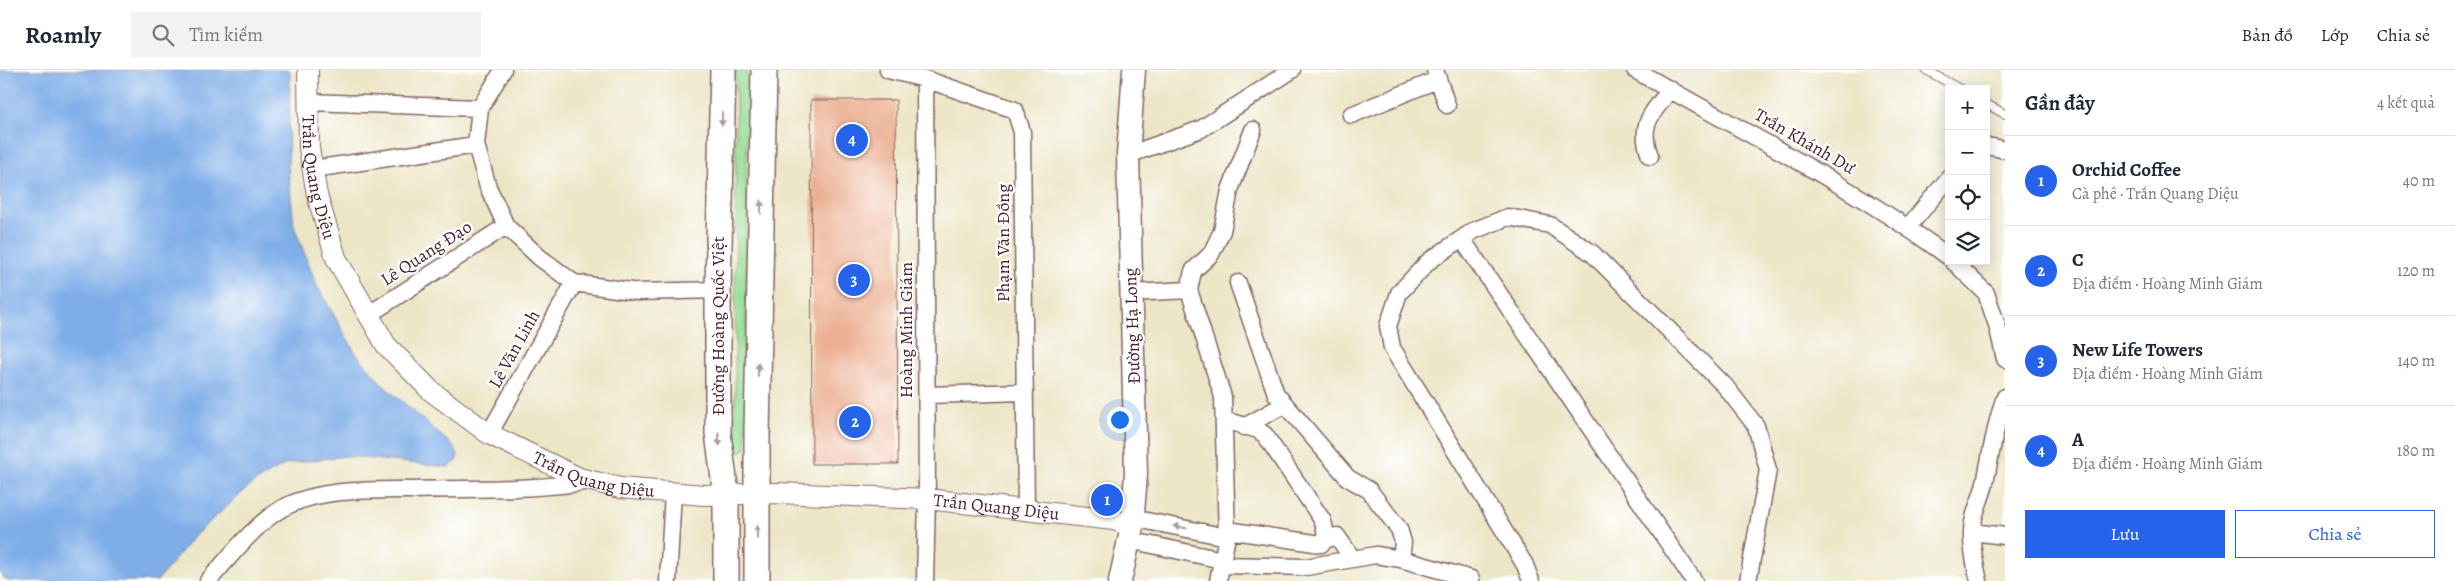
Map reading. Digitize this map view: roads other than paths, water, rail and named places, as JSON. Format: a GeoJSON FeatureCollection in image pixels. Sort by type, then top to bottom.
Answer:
{"type":"FeatureCollection","features":[{"type":"Feature","properties":{"kind":"main road","name":"Đường Hoàng Quốc Việt"},"geometry":{"type":"LineString","coordinates":[[723,70],[718,290],[718,433],[726,494],[726,581]]}},
{"type":"Feature","properties":{"kind":"main road"},"geometry":{"type":"LineString","coordinates":[[757,581],[764,70]]}},
{"type":"Feature","properties":{"kind":"main road","name":"Đường Hạ Long"},"geometry":{"type":"LineString","coordinates":[[1120,581],[1131,528],[1136,474],[1128,155],[1134,70]]}},
{"type":"Feature","properties":{"kind":"street","name":"Trần Quang Diệu"},"geometry":{"type":"LineString","coordinates":[[308,70],[309,148],[312,169],[317,195],[336,258],[386,345],[431,391],[489,434],[555,467],[591,481],[620,488],[673,493],[757,493],[927,499],[1114,520],[1131,528]]}},
{"type":"Feature","properties":{"kind":"street"},"geometry":{"type":"LineString","coordinates":[[503,70],[480,108],[476,145],[488,187],[506,226],[539,257],[574,282],[638,292],[718,290]]}},
{"type":"Feature","properties":{"kind":"street","name":"Phạm Văn Đồng"},"geometry":{"type":"LineString","coordinates":[[888,70],[925,79],[1015,110],[1022,132],[1026,511]]}},
{"type":"Feature","properties":{"kind":"street"},"geometry":{"type":"LineString","coordinates":[[1128,155],[1201,129],[1292,70]]}},
{"type":"Feature","properties":{"kind":"street","name":"Trần Khánh Dư"},"geometry":{"type":"LineString","coordinates":[[1635,70],[1825,174],[1908,227],[1945,254]]}},
{"type":"Feature","properties":{"kind":"street"},"geometry":{"type":"LineString","coordinates":[[1351,114],[1436,75],[1447,105]]}},
{"type":"Feature","properties":{"kind":"street","name":"Hoàng Minh Giám"},"geometry":{"type":"LineString","coordinates":[[925,79],[927,395],[925,581]]}},
{"type":"Feature","properties":{"kind":"street"},"geometry":{"type":"LineString","coordinates":[[1650,156],[1644,140],[1646,124],[1670,89]]}},
{"type":"Feature","properties":{"kind":"street"},"geometry":{"type":"LineString","coordinates":[[308,102],[480,108]]}},
{"type":"Feature","properties":{"kind":"street"},"geometry":{"type":"LineString","coordinates":[[1221,569],[1227,534],[1223,397],[1216,370],[1189,290],[1193,271],[1211,254],[1222,231],[1230,190],[1253,130]]}},
{"type":"Feature","properties":{"kind":"street"},"geometry":{"type":"LineString","coordinates":[[312,169],[476,145]]}},
{"type":"Feature","properties":{"kind":"street"},"geometry":{"type":"LineString","coordinates":[[1990,146],[2005,150]]}},
{"type":"Feature","properties":{"kind":"street"},"geometry":{"type":"LineString","coordinates":[[1908,227],[1945,183]]}},
{"type":"Feature","properties":{"kind":"street"},"geometry":{"type":"LineString","coordinates":[[1531,581],[1525,564],[1392,348],[1388,326],[1399,293],[1429,261],[1473,231],[1508,217],[1550,225],[1592,253],[1725,386],[1756,426],[1768,470],[1748,581]]}},
{"type":"Feature","properties":{"kind":"street","name":"Lê Quang Đạo"},"geometry":{"type":"LineString","coordinates":[[368,315],[506,226]]}},
{"type":"Feature","properties":{"kind":"street"},"geometry":{"type":"LineString","coordinates":[[1462,238],[1694,581]]}},
{"type":"Feature","properties":{"kind":"street"},"geometry":{"type":"LineString","coordinates":[[1958,265],[1986,293],[1997,325],[2005,359]]}},
{"type":"Feature","properties":{"kind":"street","name":"Lê Văn Linh"},"geometry":{"type":"LineString","coordinates":[[489,434],[574,282]]}},
{"type":"Feature","properties":{"kind":"street"},"geometry":{"type":"LineString","coordinates":[[1238,283],[1276,394],[1348,478],[1370,490],[1399,529],[1403,542],[1401,559]]}},
{"type":"Feature","properties":{"kind":"street"},"geometry":{"type":"LineString","coordinates":[[1131,293],[1189,290]]}},
{"type":"Feature","properties":{"kind":"street"},"geometry":{"type":"LineString","coordinates":[[927,395],[1024,392]]}},
{"type":"Feature","properties":{"kind":"street"},"geometry":{"type":"LineString","coordinates":[[1979,581],[1974,561],[1972,532],[1989,467],[1995,424],[2005,397]]}},
{"type":"Feature","properties":{"kind":"street"},"geometry":{"type":"LineString","coordinates":[[1244,426],[1286,404]]}},
{"type":"Feature","properties":{"kind":"street"},"geometry":{"type":"LineString","coordinates":[[1225,420],[1258,430],[1272,443],[1323,521],[1326,538]]}},
{"type":"Feature","properties":{"kind":"street"},"geometry":{"type":"LineString","coordinates":[[208,581],[254,531],[282,509],[323,495],[376,490],[555,487],[591,481]]}},
{"type":"Feature","properties":{"kind":"street"},"geometry":{"type":"LineString","coordinates":[[668,581],[673,493]]}},
{"type":"Feature","properties":{"kind":"street"},"geometry":{"type":"LineString","coordinates":[[1131,528],[1227,534],[1321,544],[1326,538],[1337,536],[1352,558]]}},
{"type":"Feature","properties":{"kind":"street"},"geometry":{"type":"LineString","coordinates":[[1131,528],[1221,569],[1301,572],[1352,558],[1376,555],[1401,559],[1471,579]]}},
{"type":"Feature","properties":{"kind":"street"},"geometry":{"type":"LineString","coordinates":[[1972,532],[2005,536]]}},
{"type":"Feature","properties":{"kind":"street"},"geometry":{"type":"LineString","coordinates":[[1294,540],[1301,572]]}},
{"type":"Feature","properties":{"kind":"lane"},"geometry":{"type":"LineString","coordinates":[[1926,70],[1953,85]]}},
{"type":"Feature","properties":{"kind":"lane"},"geometry":{"type":"LineString","coordinates":[[1990,106],[2005,114]]}},
{"type":"Feature","properties":{"kind":"water"},"geometry":{"type":"Polygon","coordinates":[[[0,70],[290,70],[288,168],[294,226],[316,284],[355,352],[383,385],[452,445],[458,455],[456,462],[448,467],[345,456],[286,464],[253,483],[195,535],[157,581],[7,581],[0,573],[0,70]]]}},
{"type":"Feature","properties":{"kind":"place","name":"A"},"geometry":{"type":"Point","coordinates":[852,140]}},
{"type":"Feature","properties":{"kind":"place","name":"New Life Towers"},"geometry":{"type":"Point","coordinates":[854,280]}},
{"type":"Feature","properties":{"kind":"place","name":"C"},"geometry":{"type":"Point","coordinates":[855,422]}},
{"type":"Feature","properties":{"kind":"place","name":"Orchid Coffee"},"geometry":{"type":"Point","coordinates":[1107,500]}}]}
